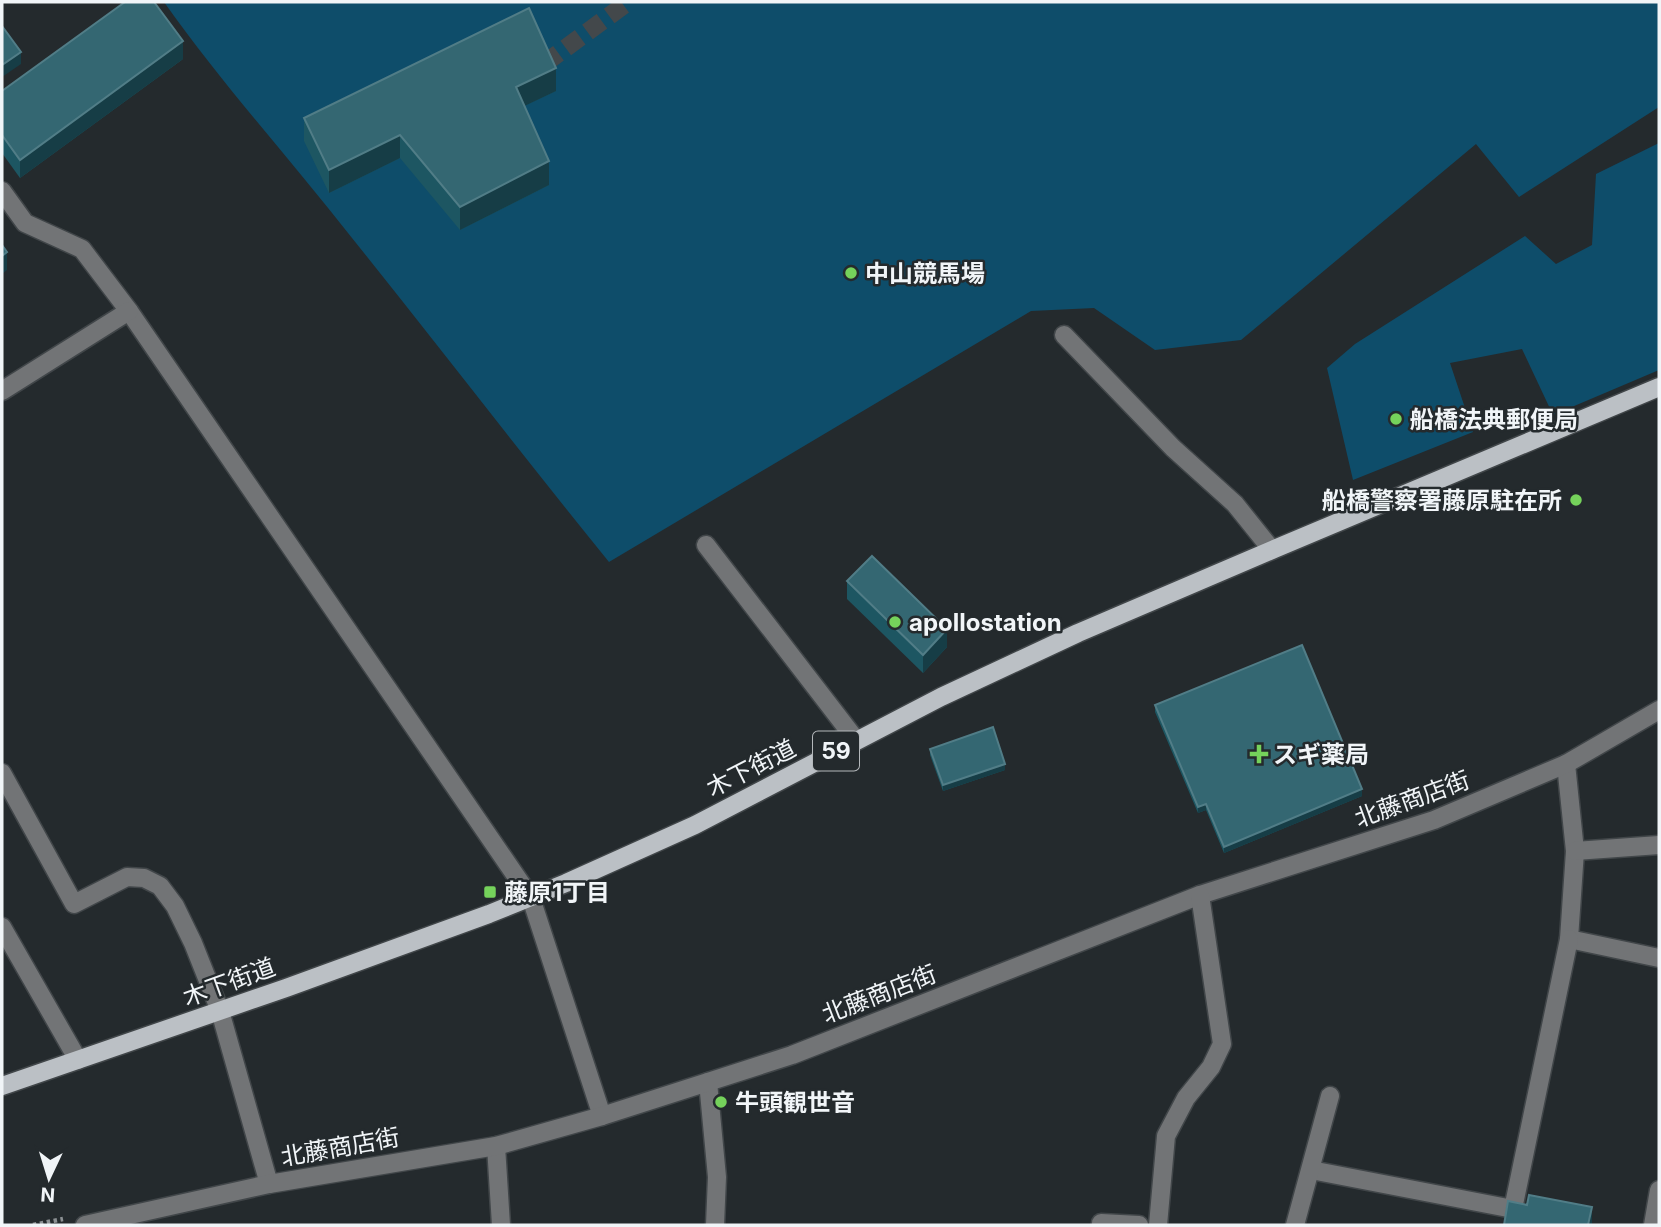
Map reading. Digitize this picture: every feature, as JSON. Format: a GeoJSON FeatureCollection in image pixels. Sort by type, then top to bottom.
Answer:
{"type":"FeatureCollection","features":[{"type":"Feature","properties":{"kind":"main road","name":"木下街道"},"geometry":{"type":"LineString","coordinates":[[2,1086],[220,1011],[531,898],[695,825],[856,740],[1028,656],[1659,387]]}},
{"type":"Feature","properties":{"kind":"street"},"geometry":{"type":"LineString","coordinates":[[2,191],[24,223],[82,249],[129,311],[531,898],[602,1116]]}},
{"type":"Feature","properties":{"kind":"street"},"geometry":{"type":"LineString","coordinates":[[2,391],[129,311]]}},
{"type":"Feature","properties":{"kind":"street"},"geometry":{"type":"LineString","coordinates":[[1064,335],[1173,448],[1235,504],[1272,550]]}},
{"type":"Feature","properties":{"kind":"street"},"geometry":{"type":"LineString","coordinates":[[706,545],[856,740]]}},
{"type":"Feature","properties":{"kind":"street","name":"北藤商店街"},"geometry":{"type":"LineString","coordinates":[[85,1225],[268,1184],[496,1146],[602,1116],[792,1055],[1200,895],[1434,820],[1566,764],[1659,710]]}},
{"type":"Feature","properties":{"kind":"street"},"geometry":{"type":"LineString","coordinates":[[1311,1170],[1513,1209],[1569,939],[1575,851],[1566,764]]}},
{"type":"Feature","properties":{"kind":"street"},"geometry":{"type":"LineString","coordinates":[[2,773],[74,904],[127,877],[144,878],[160,886],[174,906],[220,1011],[268,1184]]}},
{"type":"Feature","properties":{"kind":"street"},"geometry":{"type":"LineString","coordinates":[[1575,851],[1659,845]]}},
{"type":"Feature","properties":{"kind":"street"},"geometry":{"type":"LineString","coordinates":[[1158,1225],[1166,1136],[1186,1098],[1211,1067],[1222,1044],[1200,895]]}},
{"type":"Feature","properties":{"kind":"street"},"geometry":{"type":"LineString","coordinates":[[2,927],[78,1060]]}},
{"type":"Feature","properties":{"kind":"street"},"geometry":{"type":"LineString","coordinates":[[1569,939],[1659,958]]}},
{"type":"Feature","properties":{"kind":"street"},"geometry":{"type":"LineString","coordinates":[[708,1082],[717,1177],[715,1225]]}},
{"type":"Feature","properties":{"kind":"street"},"geometry":{"type":"LineString","coordinates":[[1295,1225],[1330,1097]]}},
{"type":"Feature","properties":{"kind":"street"},"geometry":{"type":"LineString","coordinates":[[496,1146],[501,1225]]}},
{"type":"Feature","properties":{"kind":"street"},"geometry":{"type":"LineString","coordinates":[[1653,1225],[1659,1190]]}},
{"type":"Feature","properties":{"kind":"street"},"geometry":{"type":"LineString","coordinates":[[1101,1225],[1139,1225]]}},
{"type":"Feature","properties":{"kind":"shaded area","name":"中山競馬場"},"geometry":{"type":"Polygon","coordinates":[[[164,2],[1659,2],[1659,107],[1519,197],[1476,144],[1241,340],[1155,350],[1094,308],[1031,311],[609,562],[164,2]]]}},
{"type":"Feature","properties":{"kind":"shaded area"},"geometry":{"type":"Polygon","coordinates":[[[1659,143],[1659,370],[1553,415],[1522,349],[1450,363],[1473,432],[1353,480],[1327,368],[1355,344],[1525,236],[1556,264],[1592,245],[1596,174],[1659,143]]]}},
{"type":"Feature","properties":{"kind":"building"},"geometry":{"type":"Polygon","coordinates":[[[125,2],[154,2],[183,41],[20,160],[2,135],[2,91],[125,2]]]}},
{"type":"Feature","properties":{"kind":"building"},"geometry":{"type":"Polygon","coordinates":[[[529,8],[556,68],[516,87],[549,161],[460,207],[400,135],[329,170],[304,118],[529,8]]]}},
{"type":"Feature","properties":{"kind":"building"},"geometry":{"type":"Polygon","coordinates":[[[2,26],[21,52],[2,65],[2,26]]]}},
{"type":"Feature","properties":{"kind":"building"},"geometry":{"type":"Polygon","coordinates":[[[872,556],[947,629],[923,655],[847,581],[872,556]]]}},
{"type":"Feature","properties":{"kind":"building","name":"スギ薬局"},"geometry":{"type":"Polygon","coordinates":[[[1302,645],[1362,789],[1224,847],[1206,804],[1198,807],[1155,705],[1302,645]]]}},
{"type":"Feature","properties":{"kind":"building"},"geometry":{"type":"Polygon","coordinates":[[[993,727],[1005,764],[943,785],[930,749],[993,727]]]}},
{"type":"Feature","properties":{"kind":"building"},"geometry":{"type":"Polygon","coordinates":[[[1529,1195],[1592,1207],[1588,1225],[1504,1225],[1508,1201],[1527,1205],[1529,1195]]]}},
{"type":"Feature","properties":{"kind":"tunnel"},"geometry":{"type":"LineString","coordinates":[[544,64],[628,2]]}},
{"type":"Feature","properties":{"kind":"place","name":"中山競馬場"},"geometry":{"type":"Point","coordinates":[851,273]}},
{"type":"Feature","properties":{"kind":"place","name":"船橋法典郵便局"},"geometry":{"type":"Point","coordinates":[1396,419]}},
{"type":"Feature","properties":{"kind":"place","name":"船橋警察署藤原駐在所"},"geometry":{"type":"Point","coordinates":[1576,500]}},
{"type":"Feature","properties":{"kind":"place","name":"apollostation"},"geometry":{"type":"Point","coordinates":[895,622]}},
{"type":"Feature","properties":{"kind":"place","name":"スギ薬局"},"geometry":{"type":"Point","coordinates":[1259,754]}},
{"type":"Feature","properties":{"kind":"place","name":"藤原1丁目"},"geometry":{"type":"Point","coordinates":[490,892]}},
{"type":"Feature","properties":{"kind":"place","name":"牛頭観世音"},"geometry":{"type":"Point","coordinates":[721,1102]}}]}
